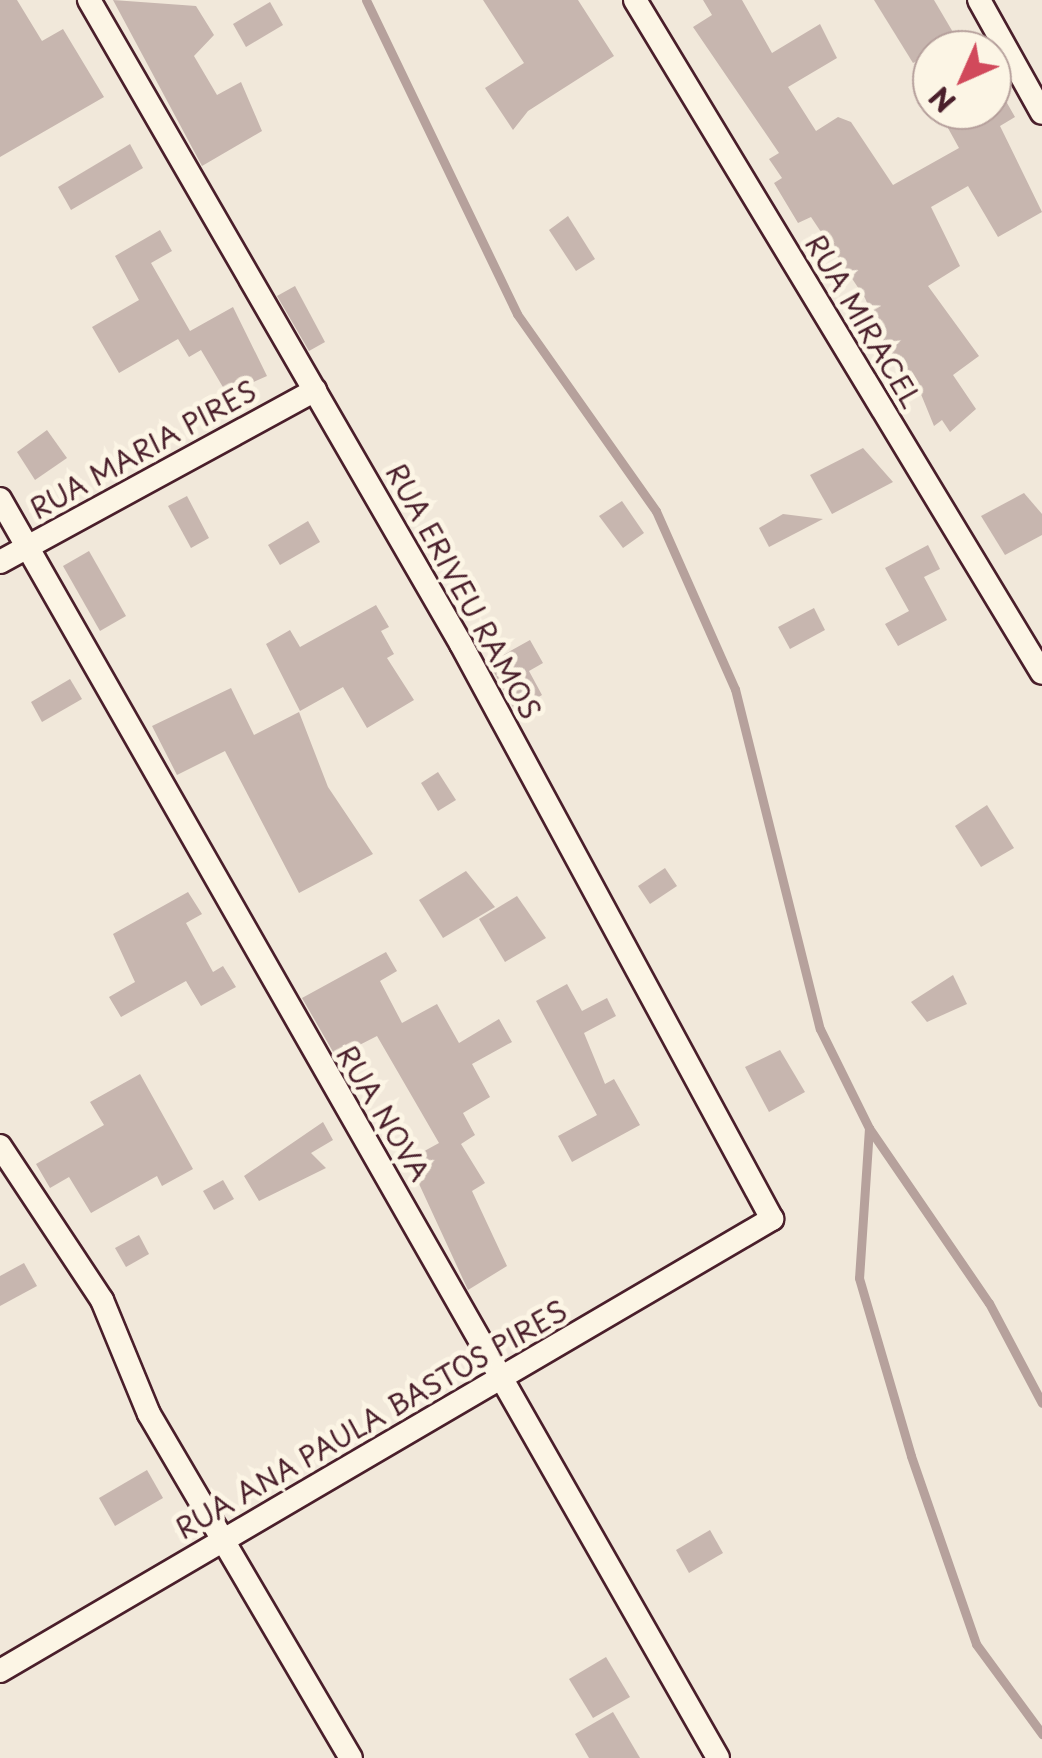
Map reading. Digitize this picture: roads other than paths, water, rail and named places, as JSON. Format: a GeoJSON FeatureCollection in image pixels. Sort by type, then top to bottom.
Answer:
{"type":"FeatureCollection","features":[{"type":"Feature","properties":{"kind":"street","name":"RUA ERIVEU RAMOS"},"geometry":{"type":"LineString","coordinates":[[89,0],[315,390],[772,1219]]}},
{"type":"Feature","properties":{"kind":"street","name":"RUA MIRACEL"},"geometry":{"type":"LineString","coordinates":[[635,0],[1042,673]]}},
{"type":"Feature","properties":{"kind":"street"},"geometry":{"type":"LineString","coordinates":[[980,0],[1042,112]]}},
{"type":"Feature","properties":{"kind":"street","name":"RUA MARIA PIRES"},"geometry":{"type":"LineString","coordinates":[[0,562],[315,390]]}},
{"type":"Feature","properties":{"kind":"street","name":"RUA NOVA"},"geometry":{"type":"LineString","coordinates":[[0,499],[506,1375],[718,1758]]}},
{"type":"Feature","properties":{"kind":"street"},"geometry":{"type":"LineString","coordinates":[[0,1146],[102,1300],[150,1414],[351,1758]]}},
{"type":"Feature","properties":{"kind":"street","name":"RUA ANA PAULA BASTOS PIRES"},"geometry":{"type":"LineString","coordinates":[[0,1672],[772,1219]]}},
{"type":"Feature","properties":{"kind":"waterway"},"geometry":{"type":"LineString","coordinates":[[366,0],[517,314],[656,511],[735,689],[820,1029],[869,1128],[859,1278],[911,1456],[976,1644],[1042,1734]]}},
{"type":"Feature","properties":{"kind":"waterway"},"geometry":{"type":"LineString","coordinates":[[869,1128],[989,1303],[1042,1403]]}}]}
